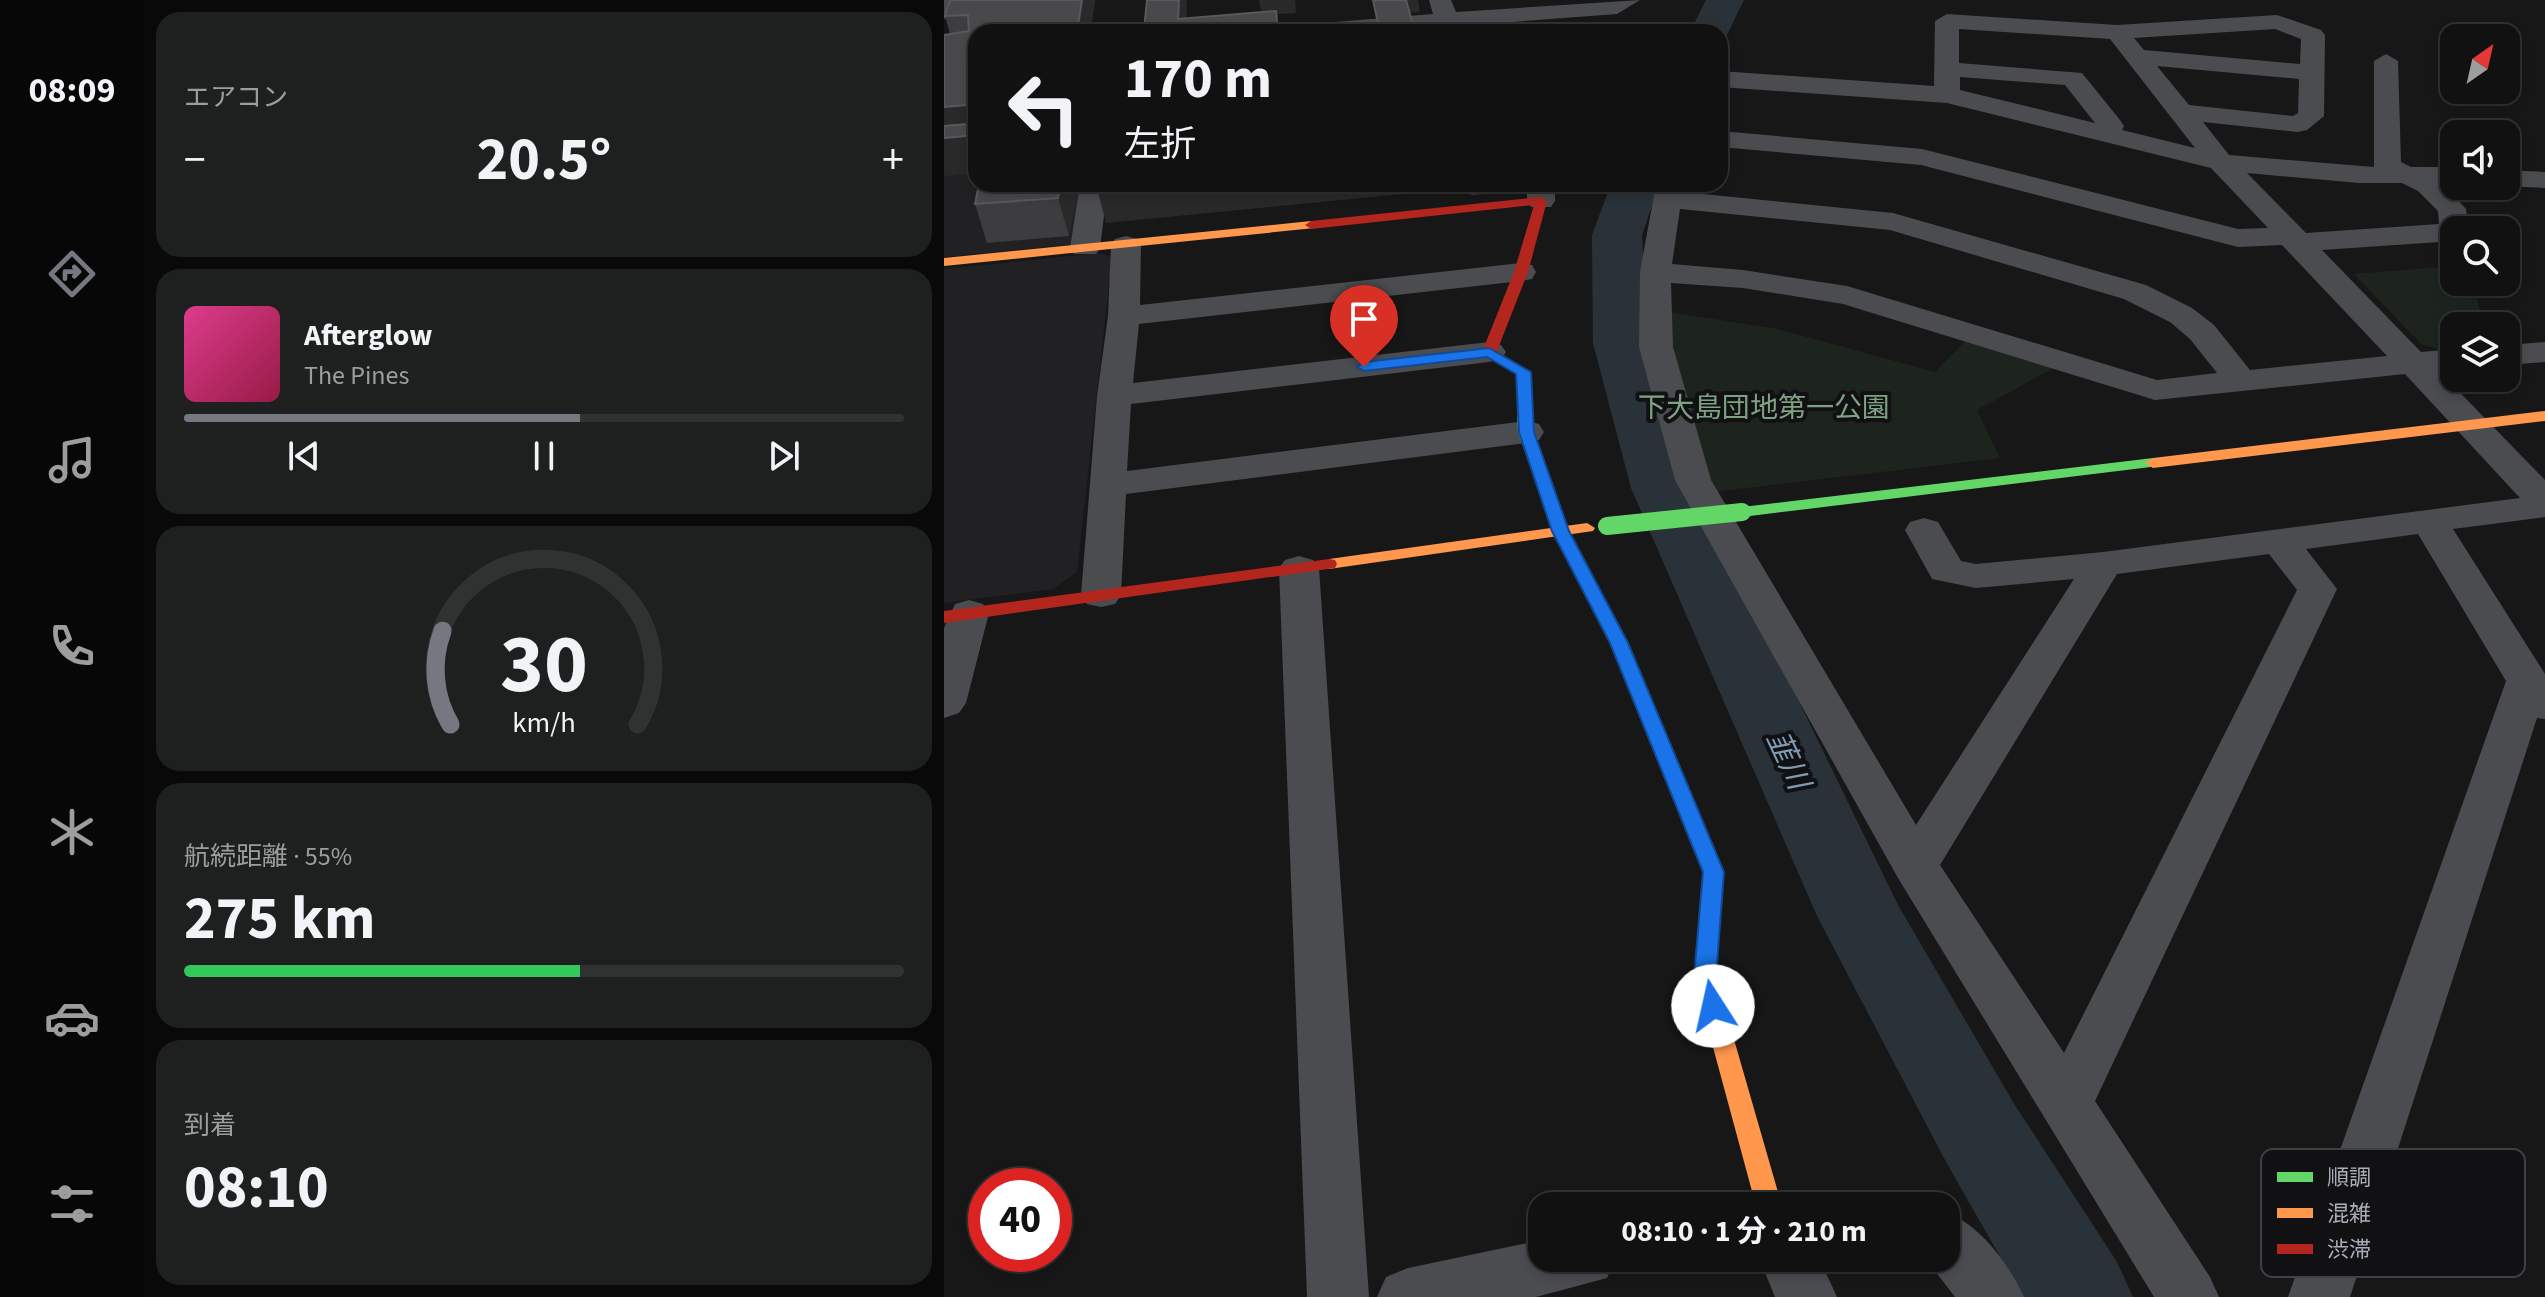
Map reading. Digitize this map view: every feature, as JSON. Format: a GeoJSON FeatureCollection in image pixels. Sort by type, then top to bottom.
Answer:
{"type":"FeatureCollection","features":[{"type":"Feature","properties":{"kind":"street"},"geometry":{"type":"LineString","coordinates":[[944,12],[948,0]]}},
{"type":"Feature","properties":{"kind":"street"},"geometry":{"type":"LineString","coordinates":[[1377,24],[1623,4],[1625,16],[1620,24]]}},
{"type":"Feature","properties":{"kind":"street"},"geometry":{"type":"LineString","coordinates":[[1946,82],[1947,21],[2117,32],[2277,22],[2313,35],[2311,116],[2298,124],[2179,112]]}},
{"type":"Feature","properties":{"kind":"street"},"geometry":{"type":"LineString","coordinates":[[2117,32],[2221,162],[2545,504]]}},
{"type":"Feature","properties":{"kind":"street"},"geometry":{"type":"LineString","coordinates":[[2137,57],[2313,73]]}},
{"type":"Feature","properties":{"kind":"street"},"geometry":{"type":"LineString","coordinates":[[2386,61],[2387,166],[2428,185],[2452,209],[2453,216]]}},
{"type":"Feature","properties":{"kind":"street"},"geometry":{"type":"LineString","coordinates":[[1728,79],[1946,82],[2073,78],[2111,126],[2105,135]]}},
{"type":"Feature","properties":{"kind":"street"},"geometry":{"type":"LineString","coordinates":[[1946,82],[2105,135],[2221,162],[2359,175],[2440,174]]}},
{"type":"Feature","properties":{"kind":"street"},"geometry":{"type":"LineString","coordinates":[[1728,140],[1922,157],[2238,238],[2292,240],[2440,232]]}},
{"type":"Feature","properties":{"kind":"street"},"geometry":{"type":"LineString","coordinates":[[2520,179],[2545,180]]}},
{"type":"Feature","properties":{"kind":"street"},"geometry":{"type":"LineString","coordinates":[[1085,248],[1093,192]]}},
{"type":"Feature","properties":{"kind":"street"},"geometry":{"type":"LineString","coordinates":[[1667,192],[1655,272],[1656,347],[1693,480],[1915,865],[2188,1297]]}},
{"type":"Feature","properties":{"kind":"street"},"geometry":{"type":"LineString","coordinates":[[1674,192],[1893,222],[2135,292],[2181,315],[2202,332],[2241,381]]}},
{"type":"Feature","properties":{"kind":"street"},"geometry":{"type":"LineString","coordinates":[[944,262],[1126,245],[1541,193],[1521,272],[1489,352]]}},
{"type":"Feature","properties":{"kind":"street"},"geometry":{"type":"LineString","coordinates":[[1101,595],[1114,396],[1124,316],[1126,245]]}},
{"type":"Feature","properties":{"kind":"street"},"geometry":{"type":"LineString","coordinates":[[1124,316],[1521,272]]}},
{"type":"Feature","properties":{"kind":"street"},"geometry":{"type":"LineString","coordinates":[[1655,272],[1743,279],[1847,295],[2155,390],[2440,360]]}},
{"type":"Feature","properties":{"kind":"street"},"geometry":{"type":"LineString","coordinates":[[1114,396],[1489,352],[1524,372],[1526,432],[1561,531],[1619,643],[1714,872],[1705,977],[1765,1192]]}},
{"type":"Feature","properties":{"kind":"street"},"geometry":{"type":"LineString","coordinates":[[2520,354],[2545,352]]}},
{"type":"Feature","properties":{"kind":"street"},"geometry":{"type":"LineString","coordinates":[[944,703],[957,615],[1561,531],[2472,427],[2545,416]]}},
{"type":"Feature","properties":{"kind":"street"},"geometry":{"type":"LineString","coordinates":[[1108,485],[1526,432]]}},
{"type":"Feature","properties":{"kind":"street"},"geometry":{"type":"LineString","coordinates":[[1924,530],[1946,570],[1976,576],[2280,542],[2430,523],[2545,504]]}},
{"type":"Feature","properties":{"kind":"street"},"geometry":{"type":"LineString","coordinates":[[2372,1149],[2536,695],[2430,523]]}},
{"type":"Feature","properties":{"kind":"street"},"geometry":{"type":"LineString","coordinates":[[2066,1104],[2317,589],[2280,542]]}},
{"type":"Feature","properties":{"kind":"street"},"geometry":{"type":"LineString","coordinates":[[1915,865],[2103,564]]}},
{"type":"Feature","properties":{"kind":"street"},"geometry":{"type":"LineString","coordinates":[[1299,568],[1338,1297]]}},
{"type":"Feature","properties":{"kind":"street"},"geometry":{"type":"LineString","coordinates":[[1960,1256],[1993,1297]]}},
{"type":"Feature","properties":{"kind":"street"},"geometry":{"type":"LineString","coordinates":[[1408,1297],[1528,1271]]}},
{"type":"Feature","properties":{"kind":"street"},"geometry":{"type":"LineString","coordinates":[[1795,1272],[1806,1297]]}},
{"type":"Feature","properties":{"kind":"street"},"geometry":{"type":"LineString","coordinates":[[2319,1297],[2326,1277]]}},
{"type":"Feature","properties":{"kind":"shaded area"},"geometry":{"type":"Polygon","coordinates":[[[968,158],[968,192],[1084,192],[1077,244],[944,257],[944,160],[968,158]]]}},
{"type":"Feature","properties":{"kind":"shaded area"},"geometry":{"type":"Polygon","coordinates":[[[1100,253],[1112,257],[1077,572],[1053,589],[944,603],[944,269],[1100,253]]]}},
{"type":"Feature","properties":{"kind":"green space"},"geometry":{"type":"Polygon","coordinates":[[[2440,267],[2440,296],[2477,296],[2480,312],[2440,312],[2440,349],[2437,349],[2421,344],[2354,274],[2440,267]]]}},
{"type":"Feature","properties":{"kind":"green space","name":"下大島団地第一公園"},"geometry":{"type":"Polygon","coordinates":[[[1668,312],[1778,329],[1935,372],[1968,338],[2057,366],[1977,410],[2000,458],[1712,492],[1668,357],[1668,312]]]}},
{"type":"Feature","properties":{"kind":"building"},"geometry":{"type":"Polygon","coordinates":[[[950,0],[1082,0],[1078,24],[969,24],[968,15],[945,16],[950,0]]]}},
{"type":"Feature","properties":{"kind":"building"},"geometry":{"type":"Polygon","coordinates":[[[1147,0],[1179,0],[1178,19],[1276,11],[1277,24],[1145,24],[1147,0]]]}},
{"type":"Feature","properties":{"kind":"building"},"geometry":{"type":"Polygon","coordinates":[[[1373,0],[1406,0],[1413,24],[1378,24],[1373,0]]]}},
{"type":"Feature","properties":{"kind":"building"},"geometry":{"type":"Polygon","coordinates":[[[968,31],[968,136],[944,138],[944,126],[967,124],[967,105],[944,107],[944,35],[968,31]]]}},
{"type":"Feature","properties":{"kind":"building"},"geometry":{"type":"Polygon","coordinates":[[[977,192],[1059,192],[1058,198],[975,204],[977,192]]]}},
{"type":"Feature","properties":{"kind":"waterway","name":"韮川"},"geometry":{"type":"LineString","coordinates":[[1714,24],[1725,0]]}},
{"type":"Feature","properties":{"kind":"waterway","name":"韮川"},"geometry":{"type":"LineString","coordinates":[[1632,192],[1617,235],[1621,343],[1663,488],[1860,916],[1979,1131],[2080,1297]]}},
{"type":"Feature","properties":{"kind":"traffic: fast"},"geometry":{"type":"LineString","coordinates":[[1525,415],[1526,432],[1561,531],[1619,643],[1681,793]]}},
{"type":"Feature","properties":{"kind":"traffic: fast"},"geometry":{"type":"LineString","coordinates":[[1742,512],[2153,463]]}},
{"type":"Feature","properties":{"kind":"traffic: fast"},"geometry":{"type":"LineString","coordinates":[[1607,526],[1742,512]]}},
{"type":"Feature","properties":{"kind":"traffic: slow"},"geometry":{"type":"LineString","coordinates":[[944,262],[1311,225]]}},
{"type":"Feature","properties":{"kind":"traffic: slow"},"geometry":{"type":"LineString","coordinates":[[2153,463],[2545,416]]}},
{"type":"Feature","properties":{"kind":"traffic: slow"},"geometry":{"type":"LineString","coordinates":[[1329,564],[1587,528]]}},
{"type":"Feature","properties":{"kind":"traffic: slow"},"geometry":{"type":"LineString","coordinates":[[1681,793],[1714,872],[1705,977],[1765,1192]]}},
{"type":"Feature","properties":{"kind":"traffic: jam"},"geometry":{"type":"LineString","coordinates":[[1311,225],[1541,201],[1521,272],[1489,352],[1524,372],[1525,415]]}},
{"type":"Feature","properties":{"kind":"traffic: jam"},"geometry":{"type":"LineString","coordinates":[[944,617],[1329,564]]}},
{"type":"Feature","properties":{"kind":"route"},"geometry":{"type":"LineString","coordinates":[[1364,367],[1489,352],[1524,372],[1526,432],[1561,531],[1619,643],[1714,872],[1705,977],[1713,1006]]}}]}
